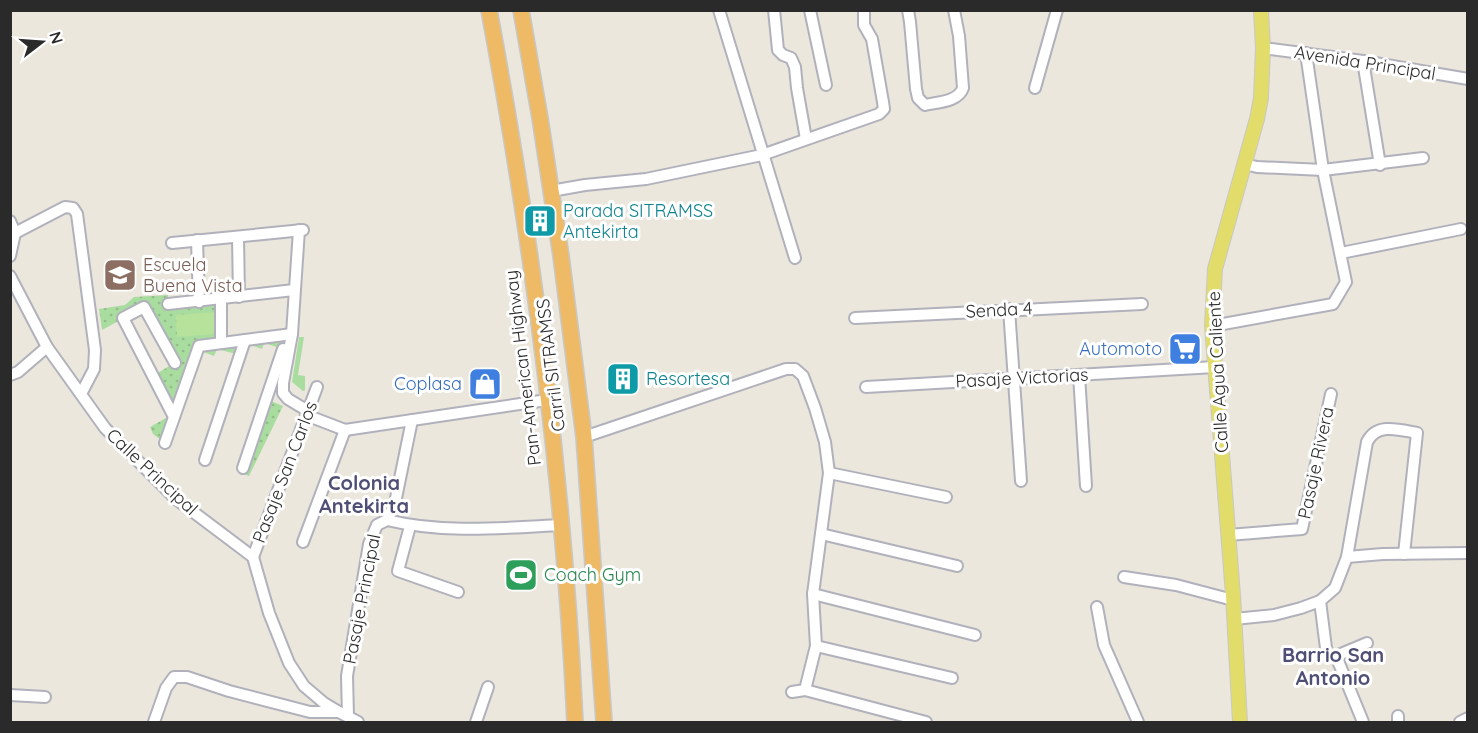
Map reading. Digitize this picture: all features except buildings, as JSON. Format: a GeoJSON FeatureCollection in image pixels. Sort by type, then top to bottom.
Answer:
{"type":"FeatureCollection","features":[{"type":"Feature","properties":{"kind":"highway","name":"Pan-American Highway"},"geometry":{"type":"LineString","coordinates":[[489,10],[520,186],[548,400],[561,525],[575,723]]}},
{"type":"Feature","properties":{"kind":"highway"},"geometry":{"type":"LineString","coordinates":[[520,10],[551,191],[584,437],[604,723]]}},
{"type":"Feature","properties":{"kind":"main road","name":"Carril SITRAMSS"},"geometry":{"type":"LineString","coordinates":[[496,10],[524,165],[550,349],[567,515],[581,723]]}},
{"type":"Feature","properties":{"kind":"main road","name":"Carril SITRAMSS"},"geometry":{"type":"LineString","coordinates":[[515,10],[542,166],[567,347],[585,520],[597,723]]}},
{"type":"Feature","properties":{"kind":"main road","name":"Calle Agua Caliente"},"geometry":{"type":"LineString","coordinates":[[1240,723],[1233,598],[1212,326],[1215,269],[1261,98],[1263,48],[1261,10]]}},
{"type":"Feature","properties":{"kind":"street"},"geometry":{"type":"LineString","coordinates":[[719,10],[795,258]]}},
{"type":"Feature","properties":{"kind":"street"},"geometry":{"type":"LineString","coordinates":[[774,10],[778,50],[791,58],[795,67],[806,139]]}},
{"type":"Feature","properties":{"kind":"street"},"geometry":{"type":"LineString","coordinates":[[810,10],[826,85]]}},
{"type":"Feature","properties":{"kind":"street"},"geometry":{"type":"LineString","coordinates":[[551,191],[646,179],[762,155],[879,114],[884,110],[872,39],[864,25],[864,10]]}},
{"type":"Feature","properties":{"kind":"street"},"geometry":{"type":"LineString","coordinates":[[908,10],[916,89],[918,98],[925,105],[956,98],[961,94],[963,88],[959,36],[954,10]]}},
{"type":"Feature","properties":{"kind":"street"},"geometry":{"type":"LineString","coordinates":[[1035,88],[1057,10]]}},
{"type":"Feature","properties":{"kind":"street","name":"Avenida Principal"},"geometry":{"type":"LineString","coordinates":[[1263,48],[1364,61],[1467,79]]}},
{"type":"Feature","properties":{"kind":"street"},"geometry":{"type":"LineString","coordinates":[[1212,326],[1334,304],[1346,282],[1323,170],[1306,53]]}},
{"type":"Feature","properties":{"kind":"street"},"geometry":{"type":"LineString","coordinates":[[1364,61],[1380,165]]}},
{"type":"Feature","properties":{"kind":"street"},"geometry":{"type":"LineString","coordinates":[[1244,164],[1257,167],[1323,170],[1380,165],[1423,158]]}},
{"type":"Feature","properties":{"kind":"street"},"geometry":{"type":"LineString","coordinates":[[15,233],[66,207],[73,208],[77,214],[95,350],[94,369],[81,394]]}},
{"type":"Feature","properties":{"kind":"street"},"geometry":{"type":"LineString","coordinates":[[10,221],[15,233],[10,256]]}},
{"type":"Feature","properties":{"kind":"street"},"geometry":{"type":"LineString","coordinates":[[1341,253],[1461,229]]}},
{"type":"Feature","properties":{"kind":"street"},"geometry":{"type":"LineString","coordinates":[[172,243],[302,230],[283,393],[307,413],[345,430],[548,400]]}},
{"type":"Feature","properties":{"kind":"street"},"geometry":{"type":"LineString","coordinates":[[238,237],[239,297]]}},
{"type":"Feature","properties":{"kind":"street"},"geometry":{"type":"LineString","coordinates":[[197,240],[199,302]]}},
{"type":"Feature","properties":{"kind":"street","name":"Calle Principal"},"geometry":{"type":"LineString","coordinates":[[10,276],[47,347],[105,428],[176,499],[253,557]]}},
{"type":"Feature","properties":{"kind":"street"},"geometry":{"type":"LineString","coordinates":[[168,304],[294,290]]}},
{"type":"Feature","properties":{"kind":"street"},"geometry":{"type":"LineString","coordinates":[[221,299],[221,343]]}},
{"type":"Feature","properties":{"kind":"street","name":"Senda 4"},"geometry":{"type":"LineString","coordinates":[[855,318],[1142,304]]}},
{"type":"Feature","properties":{"kind":"street"},"geometry":{"type":"LineString","coordinates":[[174,417],[123,318],[144,307],[175,363]]}},
{"type":"Feature","properties":{"kind":"street"},"geometry":{"type":"LineString","coordinates":[[1009,309],[1021,482]]}},
{"type":"Feature","properties":{"kind":"street"},"geometry":{"type":"LineString","coordinates":[[165,443],[199,346],[290,335]]}},
{"type":"Feature","properties":{"kind":"street"},"geometry":{"type":"LineString","coordinates":[[243,468],[290,335]]}},
{"type":"Feature","properties":{"kind":"street"},"geometry":{"type":"LineString","coordinates":[[205,460],[245,340]]}},
{"type":"Feature","properties":{"kind":"street"},"geometry":{"type":"LineString","coordinates":[[10,375],[18,372],[47,347]]}},
{"type":"Feature","properties":{"kind":"street","name":"Pasaje Victorias"},"geometry":{"type":"LineString","coordinates":[[866,387],[1215,367]]}},
{"type":"Feature","properties":{"kind":"street"},"geometry":{"type":"LineString","coordinates":[[584,437],[786,369],[795,369],[803,376],[825,442],[828,473],[813,594],[816,646],[806,690]]}},
{"type":"Feature","properties":{"kind":"street"},"geometry":{"type":"LineString","coordinates":[[1079,375],[1086,486]]}},
{"type":"Feature","properties":{"kind":"street","name":"Pasaje San Carlos"},"geometry":{"type":"LineString","coordinates":[[253,557],[317,387]]}},
{"type":"Feature","properties":{"kind":"street","name":"Pasaje Rivera"},"geometry":{"type":"LineString","coordinates":[[1228,535],[1302,529],[1331,394]]}},
{"type":"Feature","properties":{"kind":"street"},"geometry":{"type":"LineString","coordinates":[[387,520],[395,503],[412,420]]}},
{"type":"Feature","properties":{"kind":"street"},"geometry":{"type":"LineString","coordinates":[[1234,619],[1274,615],[1320,601],[1335,588],[1347,557],[1369,438],[1374,432],[1386,429],[1417,433],[1404,554]]}},
{"type":"Feature","properties":{"kind":"street"},"geometry":{"type":"LineString","coordinates":[[303,542],[345,430]]}},
{"type":"Feature","properties":{"kind":"street"},"geometry":{"type":"LineString","coordinates":[[828,473],[946,497]]}},
{"type":"Feature","properties":{"kind":"street","name":"Pasaje Principal"},"geometry":{"type":"LineString","coordinates":[[343,714],[369,544],[377,525],[387,520],[410,526],[465,529],[561,525]]}},
{"type":"Feature","properties":{"kind":"street"},"geometry":{"type":"LineString","coordinates":[[410,526],[398,571],[458,592]]}},
{"type":"Feature","properties":{"kind":"street"},"geometry":{"type":"LineString","coordinates":[[821,534],[957,566]]}},
{"type":"Feature","properties":{"kind":"street"},"geometry":{"type":"LineString","coordinates":[[1347,557],[1467,553]]}},
{"type":"Feature","properties":{"kind":"street"},"geometry":{"type":"LineString","coordinates":[[253,557],[268,613],[289,663],[304,686],[324,703],[358,723]]}},
{"type":"Feature","properties":{"kind":"street"},"geometry":{"type":"LineString","coordinates":[[1124,577],[1176,585],[1233,598]]}},
{"type":"Feature","properties":{"kind":"street"},"geometry":{"type":"LineString","coordinates":[[813,594],[975,635]]}},
{"type":"Feature","properties":{"kind":"street"},"geometry":{"type":"LineString","coordinates":[[1320,601],[1326,648],[1329,655],[1336,656],[1367,643]]}},
{"type":"Feature","properties":{"kind":"street"},"geometry":{"type":"LineString","coordinates":[[1097,607],[1104,645],[1138,723]]}},
{"type":"Feature","properties":{"kind":"street"},"geometry":{"type":"LineString","coordinates":[[816,646],[952,678]]}},
{"type":"Feature","properties":{"kind":"street"},"geometry":{"type":"LineString","coordinates":[[1336,656],[1363,722]]}},
{"type":"Feature","properties":{"kind":"street"},"geometry":{"type":"LineString","coordinates":[[154,723],[165,688],[174,677],[187,677],[309,717],[343,714]]}},
{"type":"Feature","properties":{"kind":"street"},"geometry":{"type":"LineString","coordinates":[[476,723],[488,687]]}},
{"type":"Feature","properties":{"kind":"street"},"geometry":{"type":"LineString","coordinates":[[792,692],[806,690],[926,723]]}},
{"type":"Feature","properties":{"kind":"street"},"geometry":{"type":"LineString","coordinates":[[10,695],[45,697]]}},
{"type":"Feature","properties":{"kind":"street"},"geometry":{"type":"LineString","coordinates":[[1460,723],[1467,718]]}},
{"type":"Feature","properties":{"kind":"green space"},"geometry":{"type":"Polygon","coordinates":[[[168,295],[168,303],[221,299],[221,343],[199,346],[165,443],[153,434],[150,427],[173,414],[153,376],[174,363],[144,307],[102,330],[99,309],[125,305],[134,297],[168,295]]]}},
{"type":"Feature","properties":{"kind":"green space"},"geometry":{"type":"Polygon","coordinates":[[[216,312],[216,334],[177,337],[176,315],[216,312]]]}},
{"type":"Feature","properties":{"kind":"green space"},"geometry":{"type":"Polygon","coordinates":[[[288,335],[283,349],[264,343],[262,349],[245,343],[240,355],[217,349],[214,356],[198,350],[288,335]]]}},
{"type":"Feature","properties":{"kind":"green space"},"geometry":{"type":"Polygon","coordinates":[[[299,337],[304,337],[298,375],[305,376],[305,390],[303,391],[292,382],[299,337]]]}},
{"type":"Feature","properties":{"kind":"green space"},"geometry":{"type":"Polygon","coordinates":[[[266,399],[283,406],[249,476],[241,473],[266,399]]]}},
{"type":"Feature","properties":{"kind":"place","name":"Parada SITRAMSS Antekirta"},"geometry":{"type":"Point","coordinates":[540,221]}},
{"type":"Feature","properties":{"kind":"place","name":"Escuela Buena Vista"},"geometry":{"type":"Point","coordinates":[120,275]}},
{"type":"Feature","properties":{"kind":"place","name":"Automoto"},"geometry":{"type":"Point","coordinates":[1185,349]}},
{"type":"Feature","properties":{"kind":"place","name":"Resortesa"},"geometry":{"type":"Point","coordinates":[623,379]}},
{"type":"Feature","properties":{"kind":"place","name":"Coplasa"},"geometry":{"type":"Point","coordinates":[485,384]}},
{"type":"Feature","properties":{"kind":"place","name":"Coach Gym"},"geometry":{"type":"Point","coordinates":[521,575]}},
{"type":"Feature","properties":{"kind":"district","name":"Colonia Antekirta"},"geometry":{"type":"Point","coordinates":[364,494]}},
{"type":"Feature","properties":{"kind":"district","name":"Barrio San Antonio"},"geometry":{"type":"Point","coordinates":[1333,666]}}]}
